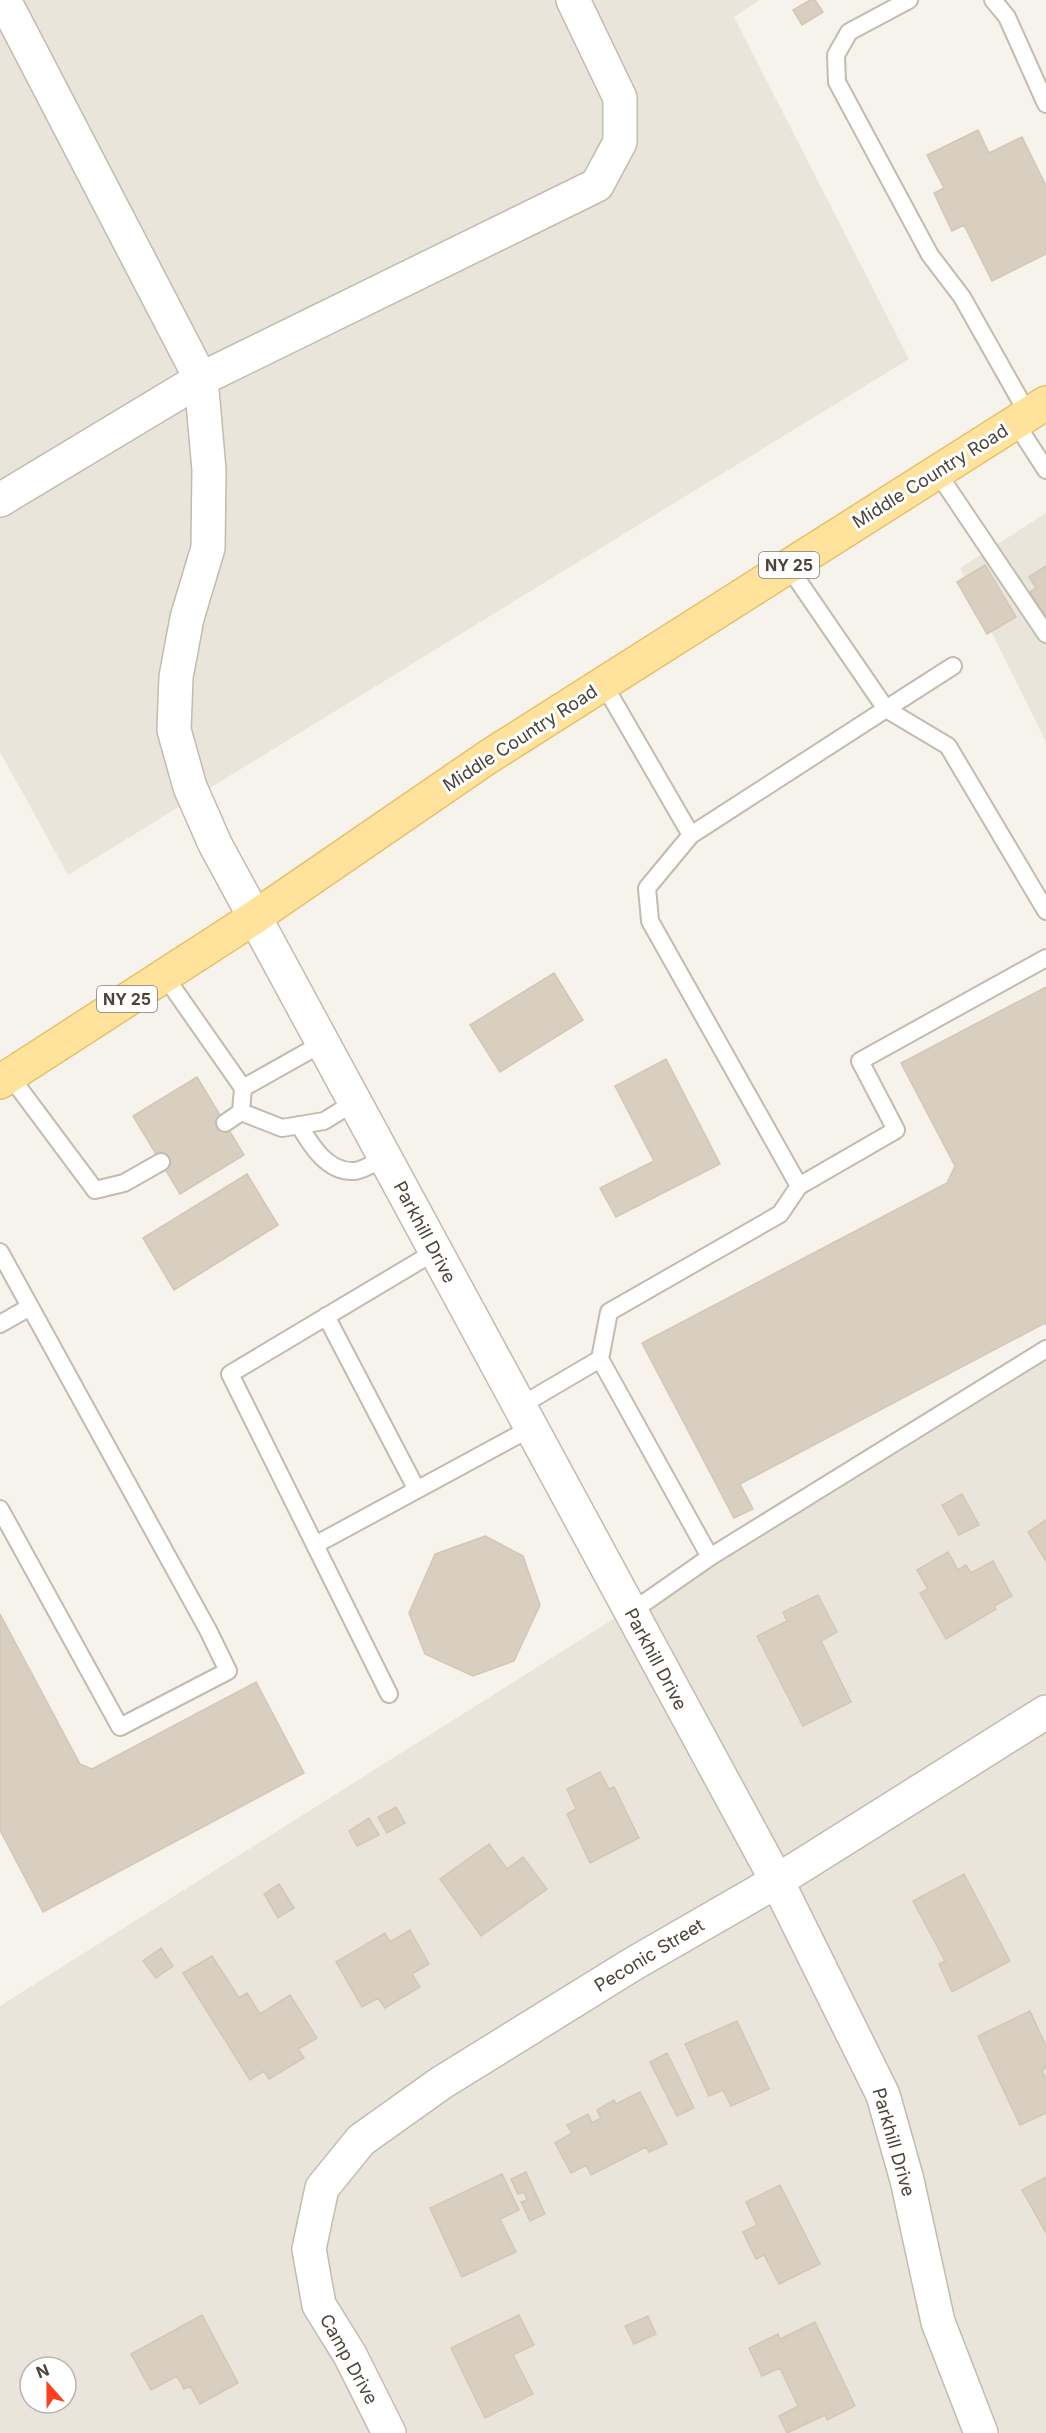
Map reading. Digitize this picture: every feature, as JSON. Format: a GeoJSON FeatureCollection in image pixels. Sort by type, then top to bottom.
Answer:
{"type":"FeatureCollection","features":[{"type":"Feature","properties":{"kind":"main road","name":"Middle Country Road"},"geometry":{"type":"LineString","coordinates":[[5,1079],[255,916],[488,757],[1030,413]]}},
{"type":"Feature","properties":{"kind":"street"},"geometry":{"type":"LineString","coordinates":[[4,0],[201,379]]}},
{"type":"Feature","properties":{"kind":"street"},"geometry":{"type":"LineString","coordinates":[[0,500],[201,379],[597,185],[620,142],[620,98],[573,0]]}},
{"type":"Feature","properties":{"kind":"street","name":"Parkhill Drive"},"geometry":{"type":"LineString","coordinates":[[201,379],[209,470],[208,548],[187,618],[176,677],[174,730],[190,787],[214,844],[777,1881],[883,2095],[908,2180],[938,2322],[981,2433]]}},
{"type":"Feature","properties":{"kind":"street","name":"Peconic Street"},"geometry":{"type":"LineString","coordinates":[[309,2249],[322,2188],[361,2140],[441,2083],[592,1989],[777,1881],[1046,1712]]}},
{"type":"Feature","properties":{"kind":"street","name":"Camp Drive"},"geometry":{"type":"LineString","coordinates":[[309,2249],[319,2305],[350,2355],[389,2433]]}},
{"type":"Feature","properties":{"kind":"lane"},"geometry":{"type":"LineString","coordinates":[[909,0],[849,32],[836,55],[837,82],[930,255],[962,297],[1030,413],[1046,470]]}},
{"type":"Feature","properties":{"kind":"lane"},"geometry":{"type":"LineString","coordinates":[[993,0],[1007,17],[1046,104]]}},
{"type":"Feature","properties":{"kind":"lane"},"geometry":{"type":"LineString","coordinates":[[937,472],[1046,634]]}},
{"type":"Feature","properties":{"kind":"lane"},"geometry":{"type":"LineString","coordinates":[[788,566],[886,709],[948,746],[1046,910]]}},
{"type":"Feature","properties":{"kind":"lane"},"geometry":{"type":"LineString","coordinates":[[799,1186],[650,921],[647,888],[691,835],[952,666]]}},
{"type":"Feature","properties":{"kind":"lane"},"geometry":{"type":"LineString","coordinates":[[603,683],[691,835]]}},
{"type":"Feature","properties":{"kind":"lane"},"geometry":{"type":"LineString","coordinates":[[711,1557],[600,1359],[609,1312],[780,1214],[799,1186],[896,1130],[860,1061],[1046,958]]}},
{"type":"Feature","properties":{"kind":"lane"},"geometry":{"type":"LineString","coordinates":[[164,975],[243,1088],[241,1112]]}},
{"type":"Feature","properties":{"kind":"lane"},"geometry":{"type":"LineString","coordinates":[[243,1088],[323,1043]]}},
{"type":"Feature","properties":{"kind":"lane"},"geometry":{"type":"LineString","coordinates":[[5,1079],[95,1190],[124,1183],[161,1162]]}},
{"type":"Feature","properties":{"kind":"lane"},"geometry":{"type":"LineString","coordinates":[[241,1112],[282,1128],[324,1121],[355,1102]]}},
{"type":"Feature","properties":{"kind":"lane"},"geometry":{"type":"LineString","coordinates":[[225,1123],[241,1112]]}},
{"type":"Feature","properties":{"kind":"lane"},"geometry":{"type":"LineString","coordinates":[[299,1125],[323,1160],[339,1168],[355,1171],[385,1158]]}},
{"type":"Feature","properties":{"kind":"lane"},"geometry":{"type":"LineString","coordinates":[[389,1694],[230,1374],[436,1251]]}},
{"type":"Feature","properties":{"kind":"lane"},"geometry":{"type":"LineString","coordinates":[[0,1252],[208,1630],[228,1671],[120,1727],[0,1509]]}},
{"type":"Feature","properties":{"kind":"lane"},"geometry":{"type":"LineString","coordinates":[[0,1324],[30,1307]]}},
{"type":"Feature","properties":{"kind":"lane"},"geometry":{"type":"LineString","coordinates":[[326,1317],[417,1490]]}},
{"type":"Feature","properties":{"kind":"lane"},"geometry":{"type":"LineString","coordinates":[[631,1612],[711,1557],[1046,1349]]}},
{"type":"Feature","properties":{"kind":"lane"},"geometry":{"type":"LineString","coordinates":[[315,1545],[417,1490],[526,1417],[600,1359]]}},
{"type":"Feature","properties":{"kind":"shaded area"},"geometry":{"type":"Polygon","coordinates":[[[0,0],[760,0],[734,17],[909,359],[68,875],[0,752],[0,0]]]}},
{"type":"Feature","properties":{"kind":"shaded area"},"geometry":{"type":"Polygon","coordinates":[[[1046,513],[1046,742],[960,568],[1046,513]]]}},
{"type":"Feature","properties":{"kind":"shaded area"},"geometry":{"type":"Polygon","coordinates":[[[1046,1346],[1046,2433],[0,2433],[0,2006],[1046,1346]]]}},
{"type":"Feature","properties":{"kind":"building"},"geometry":{"type":"Polygon","coordinates":[[[810,0],[815,0],[823,12],[802,25],[793,10],[810,0]]]}},
{"type":"Feature","properties":{"kind":"building"},"geometry":{"type":"Polygon","coordinates":[[[978,130],[989,153],[1022,137],[1046,186],[1046,254],[992,281],[964,225],[952,231],[934,193],[944,188],[927,155],[978,130]]]}},
{"type":"Feature","properties":{"kind":"building"},"geometry":{"type":"Polygon","coordinates":[[[985,565],[1016,617],[987,634],[957,582],[985,565]]]}},
{"type":"Feature","properties":{"kind":"building"},"geometry":{"type":"Polygon","coordinates":[[[1046,566],[1046,617],[1030,592],[1036,588],[1029,577],[1046,566]]]}},
{"type":"Feature","properties":{"kind":"building"},"geometry":{"type":"Polygon","coordinates":[[[554,973],[583,1020],[500,1072],[470,1025],[554,973]]]}},
{"type":"Feature","properties":{"kind":"building"},"geometry":{"type":"Polygon","coordinates":[[[1046,987],[1046,1325],[1045,1323],[740,1484],[753,1509],[734,1518],[642,1343],[947,1183],[955,1166],[901,1063],[1046,987]]]}},
{"type":"Feature","properties":{"kind":"building"},"geometry":{"type":"Polygon","coordinates":[[[666,1059],[720,1164],[616,1217],[600,1188],[654,1161],[615,1086],[666,1059]]]}},
{"type":"Feature","properties":{"kind":"building"},"geometry":{"type":"Polygon","coordinates":[[[197,1077],[244,1155],[180,1194],[133,1116],[197,1077]]]}},
{"type":"Feature","properties":{"kind":"building"},"geometry":{"type":"Polygon","coordinates":[[[247,1174],[278,1225],[174,1290],[143,1238],[247,1174]]]}},
{"type":"Feature","properties":{"kind":"building"},"geometry":{"type":"Polygon","coordinates":[[[962,1494],[979,1525],[959,1535],[942,1505],[962,1494]]]}},
{"type":"Feature","properties":{"kind":"building"},"geometry":{"type":"Polygon","coordinates":[[[1046,1520],[1046,1561],[1028,1532],[1046,1520]]]}},
{"type":"Feature","properties":{"kind":"building"},"geometry":{"type":"Polygon","coordinates":[[[485,1536],[523,1556],[540,1605],[514,1661],[473,1676],[425,1654],[409,1613],[435,1554],[485,1536]]]}},
{"type":"Feature","properties":{"kind":"building"},"geometry":{"type":"Polygon","coordinates":[[[948,1552],[958,1570],[966,1565],[971,1573],[993,1561],[1012,1596],[994,1606],[996,1609],[946,1639],[920,1593],[928,1589],[917,1570],[948,1552]]]}},
{"type":"Feature","properties":{"kind":"building"},"geometry":{"type":"Polygon","coordinates":[[[818,1595],[837,1632],[821,1641],[851,1702],[803,1726],[757,1636],[787,1621],[783,1612],[818,1595]]]}},
{"type":"Feature","properties":{"kind":"building"},"geometry":{"type":"Polygon","coordinates":[[[0,1614],[80,1764],[92,1769],[256,1682],[304,1773],[43,1912],[0,1830],[0,1614]]]}},
{"type":"Feature","properties":{"kind":"building"},"geometry":{"type":"Polygon","coordinates":[[[600,1772],[609,1789],[614,1787],[639,1838],[590,1863],[567,1814],[576,1809],[567,1789],[600,1772]]]}},
{"type":"Feature","properties":{"kind":"building"},"geometry":{"type":"Polygon","coordinates":[[[396,1807],[405,1823],[387,1833],[378,1817],[396,1807]]]}},
{"type":"Feature","properties":{"kind":"building"},"geometry":{"type":"Polygon","coordinates":[[[369,1818],[379,1835],[357,1846],[349,1831],[369,1818]]]}},
{"type":"Feature","properties":{"kind":"building"},"geometry":{"type":"Polygon","coordinates":[[[489,1844],[507,1869],[523,1857],[547,1889],[481,1936],[440,1879],[489,1844]]]}},
{"type":"Feature","properties":{"kind":"building"},"geometry":{"type":"Polygon","coordinates":[[[964,1874],[1010,1961],[952,1992],[939,1964],[945,1961],[913,1901],[964,1874]]]}},
{"type":"Feature","properties":{"kind":"building"},"geometry":{"type":"Polygon","coordinates":[[[279,1884],[294,1908],[278,1918],[264,1894],[279,1884]]]}},
{"type":"Feature","properties":{"kind":"building"},"geometry":{"type":"Polygon","coordinates":[[[410,1930],[429,1964],[412,1974],[420,1987],[385,2008],[378,1998],[362,2007],[336,1962],[385,1933],[390,1942],[410,1930]]]}},
{"type":"Feature","properties":{"kind":"building"},"geometry":{"type":"Polygon","coordinates":[[[161,1948],[173,1966],[156,1978],[143,1961],[161,1948]]]}},
{"type":"Feature","properties":{"kind":"building"},"geometry":{"type":"Polygon","coordinates":[[[212,1956],[239,1998],[247,1993],[260,2014],[290,1995],[317,2038],[298,2049],[304,2058],[269,2079],[264,2071],[250,2080],[183,1973],[212,1956]]]}},
{"type":"Feature","properties":{"kind":"building"},"geometry":{"type":"Polygon","coordinates":[[[1030,2011],[1046,2046],[1046,2068],[1042,2070],[1046,2079],[1046,2113],[1020,2125],[978,2036],[1030,2011]]]}},
{"type":"Feature","properties":{"kind":"building"},"geometry":{"type":"Polygon","coordinates":[[[737,2021],[769,2089],[731,2106],[723,2090],[709,2096],[685,2044],[737,2021]]]}},
{"type":"Feature","properties":{"kind":"building"},"geometry":{"type":"Polygon","coordinates":[[[667,2053],[694,2108],[677,2116],[650,2062],[667,2053]]]}},
{"type":"Feature","properties":{"kind":"building"},"geometry":{"type":"Polygon","coordinates":[[[640,2092],[667,2144],[649,2152],[646,2147],[591,2175],[586,2165],[571,2173],[555,2143],[572,2133],[567,2125],[588,2114],[592,2123],[601,2118],[597,2110],[614,2100],[616,2104],[640,2092]]]}},
{"type":"Feature","properties":{"kind":"building"},"geometry":{"type":"Polygon","coordinates":[[[526,2172],[545,2214],[530,2221],[521,2202],[527,2200],[524,2192],[518,2194],[511,2179],[526,2172]]]}},
{"type":"Feature","properties":{"kind":"building"},"geometry":{"type":"Polygon","coordinates":[[[502,2174],[519,2210],[500,2219],[516,2252],[462,2277],[430,2208],[502,2174]]]}},
{"type":"Feature","properties":{"kind":"building"},"geometry":{"type":"Polygon","coordinates":[[[1046,2177],[1046,2233],[1022,2190],[1046,2177]]]}},
{"type":"Feature","properties":{"kind":"building"},"geometry":{"type":"Polygon","coordinates":[[[780,2185],[820,2264],[779,2284],[764,2255],[756,2259],[743,2232],[757,2225],[746,2202],[780,2185]]]}},
{"type":"Feature","properties":{"kind":"building"},"geometry":{"type":"Polygon","coordinates":[[[202,2315],[238,2383],[200,2404],[190,2386],[184,2389],[177,2376],[151,2390],[131,2354],[202,2315]]]}},
{"type":"Feature","properties":{"kind":"building"},"geometry":{"type":"Polygon","coordinates":[[[519,2315],[534,2345],[513,2355],[533,2394],[485,2418],[451,2348],[519,2315]]]}},
{"type":"Feature","properties":{"kind":"building"},"geometry":{"type":"Polygon","coordinates":[[[648,2316],[656,2334],[634,2344],[625,2326],[648,2316]]]}},
{"type":"Feature","properties":{"kind":"building"},"geometry":{"type":"Polygon","coordinates":[[[815,2322],[855,2406],[827,2420],[825,2415],[787,2433],[779,2416],[798,2406],[780,2368],[762,2376],[749,2348],[778,2334],[780,2339],[815,2322]]]}}]}
